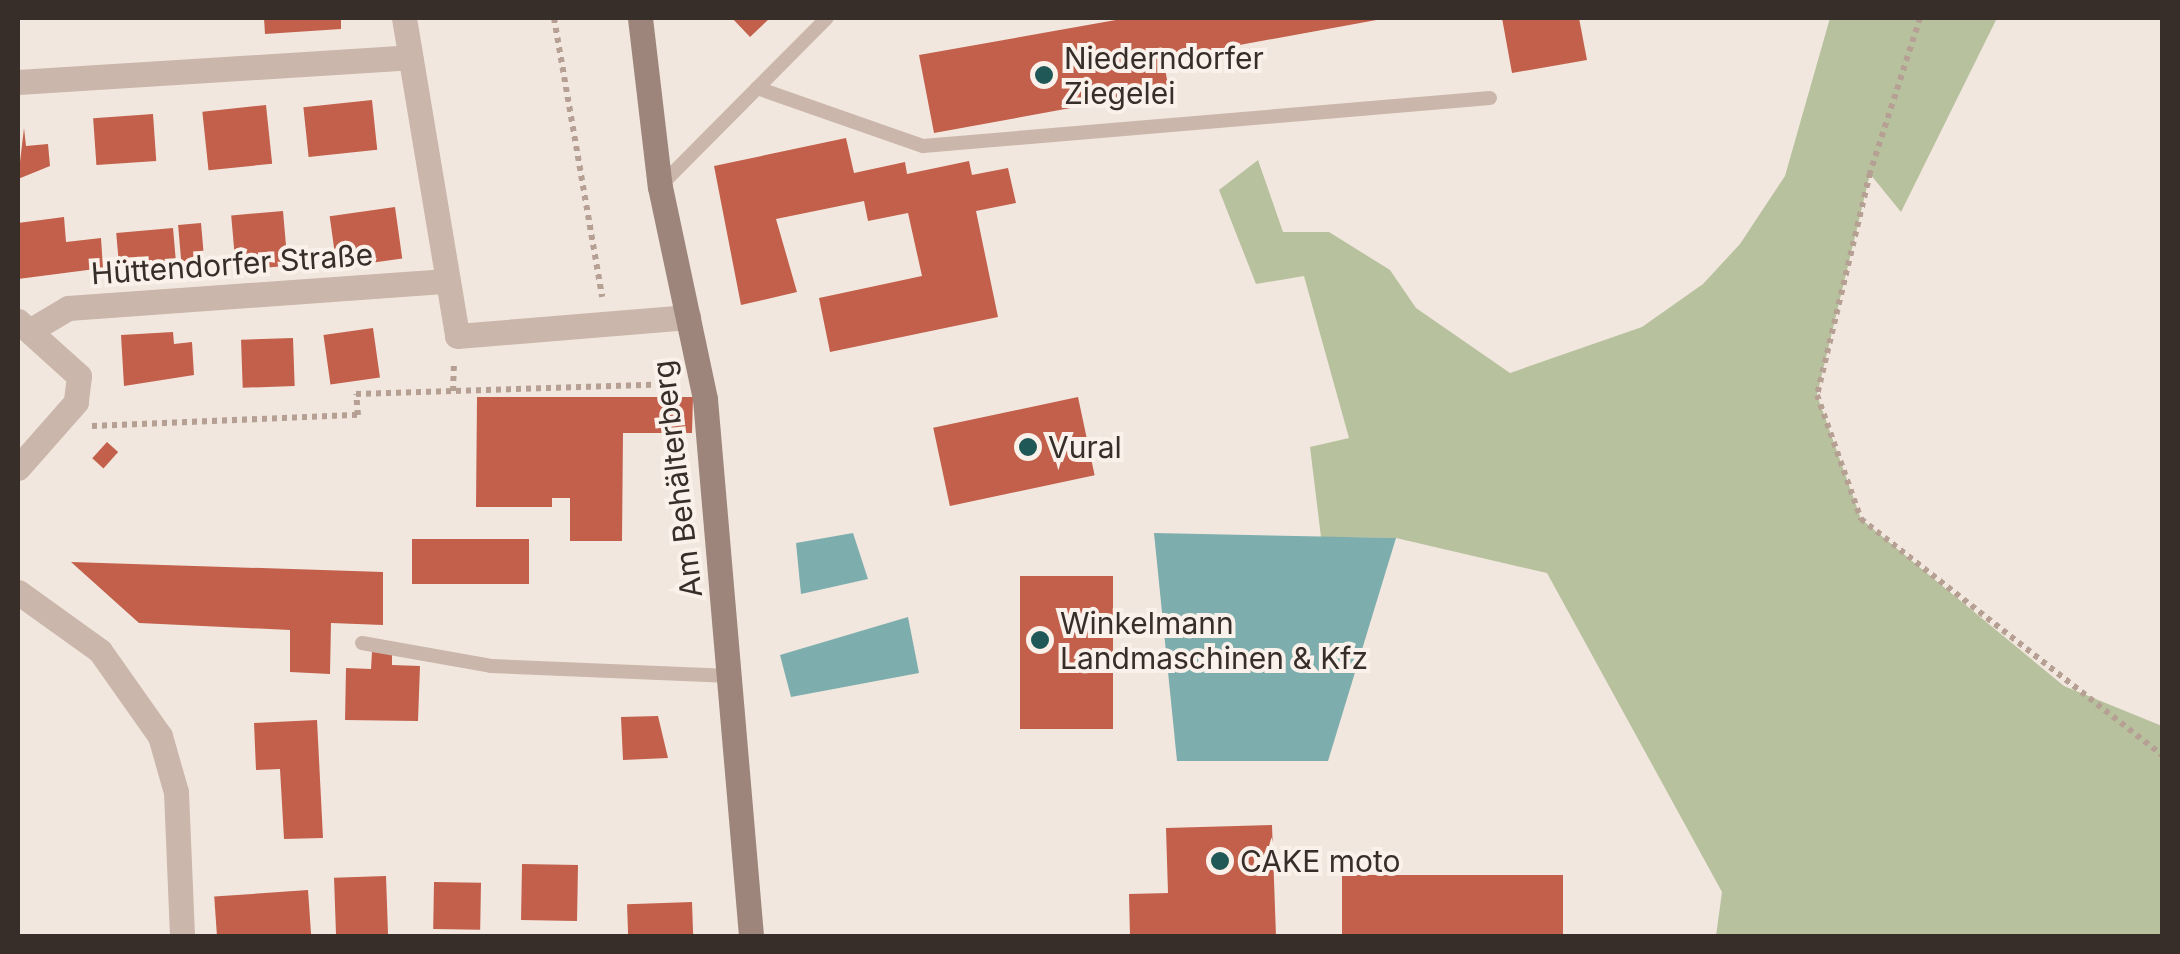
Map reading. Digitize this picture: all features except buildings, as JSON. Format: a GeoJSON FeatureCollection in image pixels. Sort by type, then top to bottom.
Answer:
{"type":"FeatureCollection","features":[{"type":"Feature","properties":{"kind":"street"},"geometry":{"type":"LineString","coordinates":[[404,18],[442,281],[456,336],[688,317]]}},
{"type":"Feature","properties":{"kind":"street","name":"Am Behälterberg"},"geometry":{"type":"LineString","coordinates":[[640,18],[660,187],[702,384],[752,936]]}},
{"type":"Feature","properties":{"kind":"street"},"geometry":{"type":"LineString","coordinates":[[18,82],[410,57]]}},
{"type":"Feature","properties":{"kind":"street","name":"Hüttendorfer Straße"},"geometry":{"type":"LineString","coordinates":[[24,326],[68,308],[442,281]]}},
{"type":"Feature","properties":{"kind":"street"},"geometry":{"type":"LineString","coordinates":[[18,468],[71,408],[79,376],[24,326]]}},
{"type":"Feature","properties":{"kind":"street"},"geometry":{"type":"LineString","coordinates":[[18,592],[100,651],[160,736],[176,792],[182,936]]}},
{"type":"Feature","properties":{"kind":"lane"},"geometry":{"type":"LineString","coordinates":[[660,187],[827,18]]}},
{"type":"Feature","properties":{"kind":"lane"},"geometry":{"type":"LineString","coordinates":[[756,88],[923,146],[1490,98]]}},
{"type":"Feature","properties":{"kind":"lane"},"geometry":{"type":"LineString","coordinates":[[362,643],[491,666],[731,676]]}},
{"type":"Feature","properties":{"kind":"path"},"geometry":{"type":"LineString","coordinates":[[554,18],[606,324]]}},
{"type":"Feature","properties":{"kind":"path"},"geometry":{"type":"LineString","coordinates":[[1920,18],[1870,173],[1817,395],[1861,519],[2162,754]]}},
{"type":"Feature","properties":{"kind":"path"},"geometry":{"type":"LineString","coordinates":[[453,391],[454,368]]}},
{"type":"Feature","properties":{"kind":"path"},"geometry":{"type":"LineString","coordinates":[[71,408],[92,426],[358,415],[356,394],[702,384]]}},
{"type":"Feature","properties":{"kind":"green space"},"geometry":{"type":"Polygon","coordinates":[[[1830,18],[1997,18],[1901,212],[1870,174],[1817,395],[1861,519],[2064,686],[2162,726],[2162,936],[1716,936],[1722,892],[1547,573],[1396,538],[1321,537],[1310,447],[1349,438],[1304,276],[1256,284],[1219,190],[1258,160],[1283,232],[1329,232],[1390,270],[1416,308],[1510,373],[1642,327],[1703,284],[1740,244],[1785,176],[1830,18]]]}},
{"type":"Feature","properties":{"kind":"water"},"geometry":{"type":"Polygon","coordinates":[[[853,533],[868,579],[801,594],[796,543],[853,533]]]}},
{"type":"Feature","properties":{"kind":"water"},"geometry":{"type":"Polygon","coordinates":[[[1154,533],[1396,538],[1328,761],[1177,761],[1154,533]]]}},
{"type":"Feature","properties":{"kind":"water"},"geometry":{"type":"Polygon","coordinates":[[[908,617],[919,673],[791,697],[780,655],[908,617]]]}},
{"type":"Feature","properties":{"kind":"place","name":"Niederndorfer Ziegelei"},"geometry":{"type":"Point","coordinates":[1044,75]}},
{"type":"Feature","properties":{"kind":"place","name":"Vural"},"geometry":{"type":"Point","coordinates":[1028,447]}},
{"type":"Feature","properties":{"kind":"place","name":"Winkelmann Landmaschinen & Kfz"},"geometry":{"type":"Point","coordinates":[1040,640]}},
{"type":"Feature","properties":{"kind":"place","name":"CAKE moto"},"geometry":{"type":"Point","coordinates":[1220,861]}}]}
